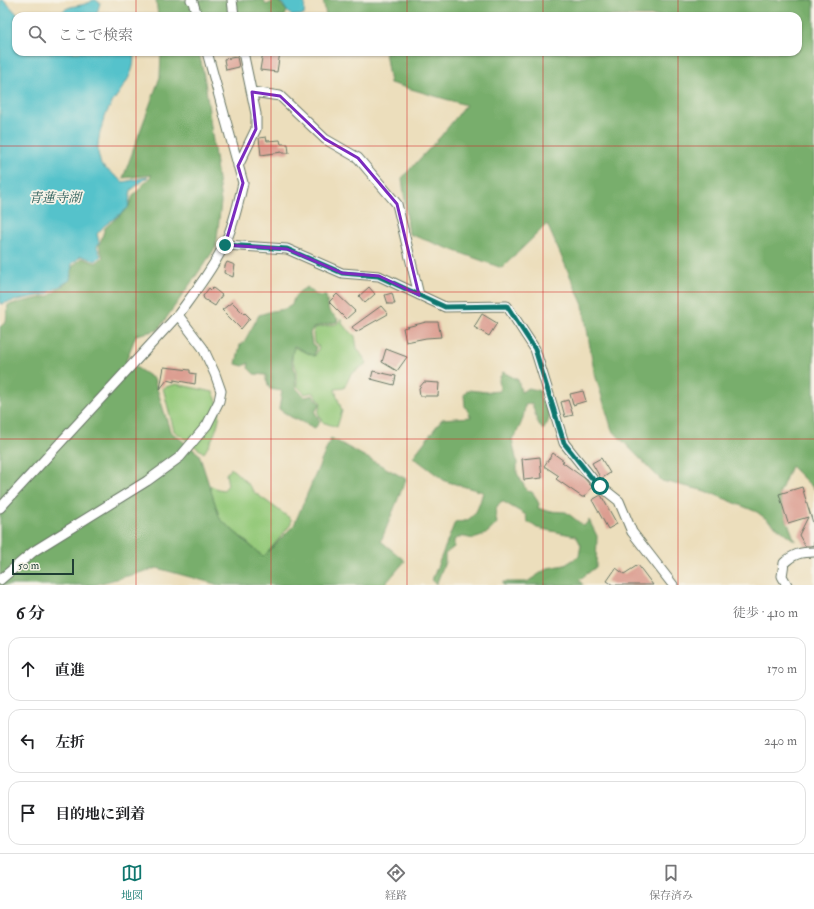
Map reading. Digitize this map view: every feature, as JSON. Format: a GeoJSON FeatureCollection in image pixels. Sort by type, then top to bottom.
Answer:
{"type":"FeatureCollection","features":[{"type":"Feature","properties":{"kind":"street"},"geometry":{"type":"LineString","coordinates":[[191,0],[196,12]]}},
{"type":"Feature","properties":{"kind":"street"},"geometry":{"type":"LineString","coordinates":[[232,0],[234,12]]}},
{"type":"Feature","properties":{"kind":"street"},"geometry":{"type":"LineString","coordinates":[[0,508],[178,315],[203,280],[225,245],[239,201],[243,182],[208,56]]}},
{"type":"Feature","properties":{"kind":"street"},"geometry":{"type":"LineString","coordinates":[[238,166],[256,129],[256,114],[244,56]]}},
{"type":"Feature","properties":{"kind":"street"},"geometry":{"type":"LineString","coordinates":[[252,92],[280,96],[325,139],[358,158],[397,204],[419,295]]}},
{"type":"Feature","properties":{"kind":"street"},"geometry":{"type":"LineString","coordinates":[[225,245],[287,249],[342,273],[378,276],[445,307],[507,306],[535,349],[564,443],[595,482],[618,501],[632,532],[673,585]]}},
{"type":"Feature","properties":{"kind":"street"},"geometry":{"type":"LineString","coordinates":[[0,580],[34,551],[148,481],[180,456],[207,425],[219,401],[221,391],[203,348],[178,315]]}},
{"type":"Feature","properties":{"kind":"street"},"geometry":{"type":"LineString","coordinates":[[787,585],[782,576],[784,563],[791,556],[805,552],[814,552]]}},
{"type":"Feature","properties":{"kind":"highlighted area"},"geometry":{"type":"Polygon","coordinates":[[[252,92],[280,96],[325,139],[358,158],[397,204],[419,295],[379,276],[342,273],[287,249],[225,245],[243,183],[238,166],[256,129],[252,92]]]}},
{"type":"Feature","properties":{"kind":"green space"},"geometry":{"type":"Polygon","coordinates":[[[156,0],[264,0],[266,5],[277,0],[287,11],[287,12],[158,12],[156,0]]]}},
{"type":"Feature","properties":{"kind":"green space"},"geometry":{"type":"Polygon","coordinates":[[[323,0],[814,0],[814,489],[791,466],[779,494],[795,541],[757,512],[706,491],[662,481],[612,430],[594,371],[583,305],[547,224],[502,268],[409,234],[402,178],[441,136],[466,105],[390,83],[386,56],[802,56],[802,12],[325,12],[323,0]]]}},
{"type":"Feature","properties":{"kind":"green space"},"geometry":{"type":"Polygon","coordinates":[[[161,56],[200,56],[205,81],[221,202],[216,247],[158,330],[136,335],[126,361],[154,379],[170,431],[199,454],[220,519],[263,557],[294,525],[331,438],[406,479],[381,541],[405,561],[386,583],[389,585],[219,585],[157,568],[94,585],[0,585],[0,327],[6,322],[8,305],[49,296],[70,280],[73,266],[82,258],[96,263],[103,257],[99,246],[105,228],[128,208],[133,196],[152,175],[123,178],[160,77],[161,56]]]}},
{"type":"Feature","properties":{"kind":"green space"},"geometry":{"type":"Polygon","coordinates":[[[307,287],[316,295],[326,296],[329,311],[338,319],[337,322],[314,327],[310,333],[312,344],[316,347],[314,356],[294,346],[291,360],[295,371],[296,388],[305,397],[313,395],[320,404],[315,412],[320,422],[315,428],[291,417],[279,409],[282,391],[270,389],[266,380],[266,375],[254,374],[248,368],[249,363],[243,366],[236,364],[240,345],[244,342],[259,315],[285,309],[292,305],[297,294],[307,287]]]}},
{"type":"Feature","properties":{"kind":"green space"},"geometry":{"type":"Polygon","coordinates":[[[341,319],[343,325],[355,336],[357,348],[367,363],[351,374],[344,388],[335,389],[342,411],[337,427],[322,422],[318,413],[321,403],[313,392],[305,394],[297,386],[297,370],[292,360],[293,347],[315,356],[319,347],[314,343],[313,333],[315,328],[337,324],[341,319]]]}},
{"type":"Feature","properties":{"kind":"green space"},"geometry":{"type":"Polygon","coordinates":[[[503,372],[518,380],[521,392],[529,388],[540,391],[540,400],[549,410],[548,422],[543,430],[537,421],[532,403],[525,405],[521,423],[512,439],[517,463],[517,473],[527,491],[532,492],[535,496],[539,504],[538,508],[547,511],[566,512],[584,526],[589,520],[597,536],[596,567],[579,580],[583,585],[503,585],[503,582],[527,582],[548,568],[565,565],[579,556],[581,545],[576,536],[537,528],[527,521],[526,515],[502,501],[496,508],[497,523],[495,526],[482,536],[473,538],[461,537],[454,540],[454,547],[445,554],[445,562],[436,585],[432,580],[455,522],[463,521],[472,517],[481,500],[483,492],[445,481],[413,457],[442,419],[471,417],[465,406],[464,395],[468,390],[488,392],[500,391],[499,379],[503,372]]]}},
{"type":"Feature","properties":{"kind":"green space"},"geometry":{"type":"Polygon","coordinates":[[[176,384],[213,392],[217,401],[220,413],[219,419],[213,438],[204,453],[174,431],[163,388],[176,384]]]}},
{"type":"Feature","properties":{"kind":"green space"},"geometry":{"type":"Polygon","coordinates":[[[231,468],[254,492],[291,519],[291,524],[264,557],[220,519],[209,485],[224,490],[228,485],[226,474],[231,468]]]}},
{"type":"Feature","properties":{"kind":"water","name":"青蓮寺湖"},"geometry":{"type":"Polygon","coordinates":[[[0,0],[4,0],[15,12],[12,12],[12,56],[134,56],[130,76],[112,103],[104,119],[99,135],[98,152],[101,165],[123,182],[148,177],[131,190],[128,208],[104,226],[97,234],[99,242],[97,247],[101,256],[96,261],[81,256],[72,264],[70,280],[47,294],[0,304],[0,0]]]}},
{"type":"Feature","properties":{"kind":"water"},"geometry":{"type":"Polygon","coordinates":[[[96,0],[100,3],[97,12],[62,12],[70,7],[96,0]]]}},
{"type":"Feature","properties":{"kind":"water"},"geometry":{"type":"Polygon","coordinates":[[[280,0],[305,0],[304,12],[287,11],[280,0]]]}},
{"type":"Feature","properties":{"kind":"building"},"geometry":{"type":"Polygon","coordinates":[[[262,56],[279,56],[277,72],[260,70],[262,56]]]}},
{"type":"Feature","properties":{"kind":"building"},"geometry":{"type":"Polygon","coordinates":[[[237,57],[239,67],[226,70],[224,59],[237,57]]]}},
{"type":"Feature","properties":{"kind":"building"},"geometry":{"type":"Polygon","coordinates":[[[266,137],[267,141],[280,140],[281,144],[288,144],[289,153],[282,152],[261,155],[259,138],[266,137]]]}},
{"type":"Feature","properties":{"kind":"building"},"geometry":{"type":"Polygon","coordinates":[[[227,262],[235,265],[233,277],[224,273],[227,262]]]}},
{"type":"Feature","properties":{"kind":"building"},"geometry":{"type":"Polygon","coordinates":[[[369,287],[375,294],[365,303],[359,296],[369,287]]]}},
{"type":"Feature","properties":{"kind":"building"},"geometry":{"type":"Polygon","coordinates":[[[209,288],[211,290],[213,288],[222,295],[215,306],[204,299],[203,296],[209,288]]]}},
{"type":"Feature","properties":{"kind":"building"},"geometry":{"type":"Polygon","coordinates":[[[392,293],[395,304],[388,304],[385,295],[392,293]]]}},
{"type":"Feature","properties":{"kind":"building"},"geometry":{"type":"Polygon","coordinates":[[[337,294],[355,311],[346,319],[329,302],[337,294]]]}},
{"type":"Feature","properties":{"kind":"building"},"geometry":{"type":"Polygon","coordinates":[[[232,302],[250,318],[241,329],[222,310],[232,302]]]}},
{"type":"Feature","properties":{"kind":"building"},"geometry":{"type":"Polygon","coordinates":[[[381,306],[388,314],[356,332],[352,327],[381,306]]]}},
{"type":"Feature","properties":{"kind":"building"},"geometry":{"type":"Polygon","coordinates":[[[482,314],[497,323],[489,336],[474,327],[482,314]]]}},
{"type":"Feature","properties":{"kind":"building"},"geometry":{"type":"Polygon","coordinates":[[[426,322],[438,322],[441,337],[406,342],[403,328],[426,322]]]}},
{"type":"Feature","properties":{"kind":"building"},"geometry":{"type":"Polygon","coordinates":[[[386,349],[407,357],[397,371],[382,362],[386,349]]]}},
{"type":"Feature","properties":{"kind":"building"},"geometry":{"type":"Polygon","coordinates":[[[164,367],[190,370],[190,373],[196,374],[195,384],[167,380],[160,389],[164,367]]]}},
{"type":"Feature","properties":{"kind":"building"},"geometry":{"type":"Polygon","coordinates":[[[373,371],[396,376],[394,385],[371,379],[373,371]]]}},
{"type":"Feature","properties":{"kind":"building"},"geometry":{"type":"Polygon","coordinates":[[[424,382],[439,383],[438,396],[420,396],[419,388],[424,382]]]}},
{"type":"Feature","properties":{"kind":"building"},"geometry":{"type":"Polygon","coordinates":[[[583,391],[586,401],[573,405],[570,394],[583,391]]]}},
{"type":"Feature","properties":{"kind":"building"},"geometry":{"type":"Polygon","coordinates":[[[568,400],[573,415],[565,417],[561,402],[568,400]]]}},
{"type":"Feature","properties":{"kind":"building"},"geometry":{"type":"Polygon","coordinates":[[[553,453],[564,461],[562,462],[584,478],[592,487],[584,497],[556,479],[559,476],[544,466],[553,453]]]}},
{"type":"Feature","properties":{"kind":"building"},"geometry":{"type":"Polygon","coordinates":[[[540,457],[542,478],[524,480],[522,459],[540,457]]]}},
{"type":"Feature","properties":{"kind":"building"},"geometry":{"type":"Polygon","coordinates":[[[601,458],[610,473],[601,479],[592,463],[601,458]]]}},
{"type":"Feature","properties":{"kind":"building"},"geometry":{"type":"Polygon","coordinates":[[[802,487],[814,526],[814,545],[810,546],[805,546],[799,535],[808,517],[788,523],[779,494],[802,487]]]}},
{"type":"Feature","properties":{"kind":"building"},"geometry":{"type":"Polygon","coordinates":[[[601,495],[617,524],[608,529],[592,500],[601,495]]]}},
{"type":"Feature","properties":{"kind":"building"},"geometry":{"type":"Polygon","coordinates":[[[638,565],[653,585],[613,585],[607,581],[616,568],[624,574],[638,565]]]}},
{"type":"Feature","properties":{"kind":"route"},"geometry":{"type":"LineString","coordinates":[[225,245],[287,249],[342,273],[378,276],[445,307],[507,306],[535,349],[564,443],[595,482],[600,486]]}}]}
